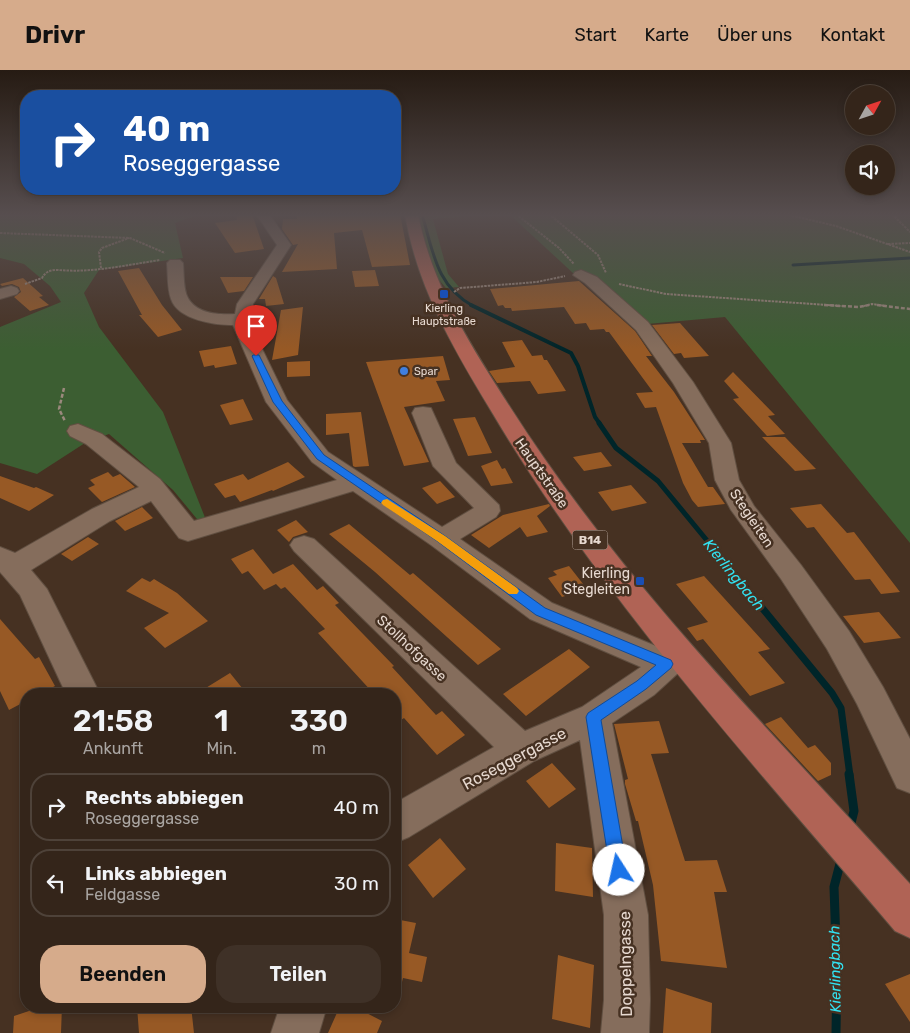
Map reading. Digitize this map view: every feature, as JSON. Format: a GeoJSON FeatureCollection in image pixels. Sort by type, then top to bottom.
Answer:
{"type":"FeatureCollection","features":[{"type":"Feature","properties":{"kind":"main road","name":"Hauptstraße"},"geometry":{"type":"LineString","coordinates":[[422,259],[425,271],[453,330],[503,416],[534,463],[622,584],[675,662],[822,816],[910,916]]}},
{"type":"Feature","properties":{"kind":"street"},"geometry":{"type":"LineString","coordinates":[[168,259],[179,299],[191,311],[214,320],[242,319]]}},
{"type":"Feature","properties":{"kind":"street"},"geometry":{"type":"LineString","coordinates":[[275,259],[246,304],[242,326],[278,402],[320,457],[441,539],[541,611],[675,662]]}},
{"type":"Feature","properties":{"kind":"street","name":"Stegleiten"},"geometry":{"type":"LineString","coordinates":[[581,275],[591,280],[642,326],[683,382],[720,443],[727,480],[744,510],[791,572],[838,640],[871,697],[910,776]]}},
{"type":"Feature","properties":{"kind":"street"},"geometry":{"type":"LineString","coordinates":[[423,413],[445,466],[486,505],[487,511],[441,539]]}},
{"type":"Feature","properties":{"kind":"street"},"geometry":{"type":"LineString","coordinates":[[78,430],[94,439],[151,484],[188,532],[356,482]]}},
{"type":"Feature","properties":{"kind":"street"},"geometry":{"type":"LineString","coordinates":[[80,688],[32,589],[6,563],[155,489]]}},
{"type":"Feature","properties":{"kind":"street","name":"Stollhofgasse"},"geometry":{"type":"LineString","coordinates":[[304,545],[521,750]]}},
{"type":"Feature","properties":{"kind":"street","name":"Roseggergasse"},"geometry":{"type":"LineString","coordinates":[[401,820],[521,750],[594,717],[675,662]]}},
{"type":"Feature","properties":{"kind":"street","name":"Doppelngasse"},"geometry":{"type":"LineString","coordinates":[[594,717],[626,915],[627,1000],[625,1033]]}},
{"type":"Feature","properties":{"kind":"street"},"geometry":{"type":"LineString","coordinates":[[296,1033],[302,1013]]}},
{"type":"Feature","properties":{"kind":"path"},"geometry":{"type":"LineString","coordinates":[[100,259],[101,268]]}},
{"type":"Feature","properties":{"kind":"path"},"geometry":{"type":"LineString","coordinates":[[5,292],[42,278],[44,274],[51,270],[83,272],[168,259]]}},
{"type":"Feature","properties":{"kind":"path"},"geometry":{"type":"LineString","coordinates":[[460,288],[537,282],[562,276],[581,275],[572,259]]}},
{"type":"Feature","properties":{"kind":"path"},"geometry":{"type":"LineString","coordinates":[[601,259],[604,264],[606,279]]}},
{"type":"Feature","properties":{"kind":"path"},"geometry":{"type":"LineString","coordinates":[[615,284],[666,294],[859,307],[872,304],[910,309]]}},
{"type":"Feature","properties":{"kind":"path"},"geometry":{"type":"LineString","coordinates":[[64,388],[58,405],[60,416],[78,430]]}},
{"type":"Feature","properties":{"kind":"green space"},"geometry":{"type":"Polygon","coordinates":[[[4,259],[176,259],[99,270],[84,293],[99,327],[163,412],[206,520],[197,519],[173,490],[109,434],[85,443],[37,474],[0,463],[0,327],[61,302],[50,286],[24,264],[4,259]]]}},
{"type":"Feature","properties":{"kind":"green space"},"geometry":{"type":"Polygon","coordinates":[[[431,259],[444,259],[448,274],[459,287],[446,288],[435,275],[431,259]]]}},
{"type":"Feature","properties":{"kind":"green space"},"geometry":{"type":"Polygon","coordinates":[[[558,259],[910,259],[910,543],[725,317],[647,324],[594,278],[573,273],[558,259]]]}},
{"type":"Feature","properties":{"kind":"building"},"geometry":{"type":"Polygon","coordinates":[[[289,259],[336,259],[337,269],[282,272],[289,259]]]}},
{"type":"Feature","properties":{"kind":"building"},"geometry":{"type":"Polygon","coordinates":[[[370,259],[409,259],[410,265],[372,267],[370,259]]]}},
{"type":"Feature","properties":{"kind":"building"},"geometry":{"type":"Polygon","coordinates":[[[139,268],[162,305],[182,330],[158,337],[139,315],[142,315],[118,271],[139,268]]]}},
{"type":"Feature","properties":{"kind":"building"},"geometry":{"type":"Polygon","coordinates":[[[375,270],[379,286],[355,287],[352,271],[375,270]]]}},
{"type":"Feature","properties":{"kind":"building"},"geometry":{"type":"Polygon","coordinates":[[[273,276],[276,278],[284,304],[266,306],[265,299],[259,299],[273,276]]]}},
{"type":"Feature","properties":{"kind":"building"},"geometry":{"type":"Polygon","coordinates":[[[220,277],[253,277],[244,291],[228,293],[220,277]]]}},
{"type":"Feature","properties":{"kind":"building"},"geometry":{"type":"Polygon","coordinates":[[[23,278],[43,296],[39,297],[49,305],[30,311],[14,297],[21,292],[19,287],[12,284],[2,286],[0,284],[23,278]]]}},
{"type":"Feature","properties":{"kind":"building"},"geometry":{"type":"Polygon","coordinates":[[[579,281],[635,331],[652,356],[646,356],[674,392],[705,440],[700,440],[701,443],[682,443],[708,487],[713,487],[725,504],[698,507],[692,500],[683,483],[656,407],[645,408],[636,393],[653,392],[609,332],[606,332],[604,329],[590,330],[586,323],[575,324],[564,307],[512,311],[511,308],[505,308],[503,305],[498,306],[490,289],[579,281]]]}},
{"type":"Feature","properties":{"kind":"building"},"geometry":{"type":"Polygon","coordinates":[[[303,307],[298,355],[272,360],[281,310],[303,307]]]}},
{"type":"Feature","properties":{"kind":"building"},"geometry":{"type":"Polygon","coordinates":[[[680,323],[709,356],[684,358],[681,353],[674,354],[652,325],[680,323]]]}},
{"type":"Feature","properties":{"kind":"building"},"geometry":{"type":"Polygon","coordinates":[[[522,340],[532,356],[542,355],[544,360],[547,360],[566,391],[538,394],[530,381],[497,383],[489,371],[515,367],[502,342],[522,340]]]}},
{"type":"Feature","properties":{"kind":"building"},"geometry":{"type":"Polygon","coordinates":[[[231,346],[237,364],[215,368],[214,365],[204,367],[199,351],[231,346]]]}},
{"type":"Feature","properties":{"kind":"building"},"geometry":{"type":"Polygon","coordinates":[[[443,356],[450,380],[436,381],[445,401],[404,407],[429,462],[404,466],[366,362],[443,356]]]}},
{"type":"Feature","properties":{"kind":"building"},"geometry":{"type":"Polygon","coordinates":[[[310,361],[310,376],[287,377],[287,362],[310,361]]]}},
{"type":"Feature","properties":{"kind":"building"},"geometry":{"type":"Polygon","coordinates":[[[733,372],[775,415],[768,416],[785,434],[767,436],[733,399],[739,398],[724,381],[733,372]]]}},
{"type":"Feature","properties":{"kind":"building"},"geometry":{"type":"Polygon","coordinates":[[[243,399],[253,420],[230,425],[220,405],[243,399]]]}},
{"type":"Feature","properties":{"kind":"building"},"geometry":{"type":"Polygon","coordinates":[[[361,412],[369,466],[355,467],[353,466],[349,433],[326,435],[326,414],[361,412]]]}},
{"type":"Feature","properties":{"kind":"building"},"geometry":{"type":"Polygon","coordinates":[[[475,417],[492,453],[468,456],[453,419],[475,417]]]}},
{"type":"Feature","properties":{"kind":"building"},"geometry":{"type":"Polygon","coordinates":[[[762,437],[785,437],[816,469],[795,471],[762,437]]]}},
{"type":"Feature","properties":{"kind":"building"},"geometry":{"type":"Polygon","coordinates":[[[601,452],[612,466],[584,471],[573,457],[601,452]]]}},
{"type":"Feature","properties":{"kind":"building"},"geometry":{"type":"Polygon","coordinates":[[[497,460],[502,469],[505,468],[513,483],[491,486],[481,466],[497,460]]]}},
{"type":"Feature","properties":{"kind":"building"},"geometry":{"type":"Polygon","coordinates":[[[288,462],[305,477],[273,491],[240,502],[235,495],[225,498],[214,484],[243,474],[248,480],[288,462]]]}},
{"type":"Feature","properties":{"kind":"building"},"geometry":{"type":"Polygon","coordinates":[[[108,472],[113,477],[120,474],[135,487],[102,502],[88,488],[95,485],[90,480],[108,472]]]}},
{"type":"Feature","properties":{"kind":"building"},"geometry":{"type":"Polygon","coordinates":[[[0,476],[34,488],[36,487],[54,495],[29,511],[0,498],[0,476]]]}},
{"type":"Feature","properties":{"kind":"building"},"geometry":{"type":"Polygon","coordinates":[[[440,481],[455,497],[437,504],[422,488],[440,481]]]}},
{"type":"Feature","properties":{"kind":"building"},"geometry":{"type":"Polygon","coordinates":[[[631,485],[647,503],[612,511],[598,492],[631,485]]]}},
{"type":"Feature","properties":{"kind":"building"},"geometry":{"type":"Polygon","coordinates":[[[549,504],[550,506],[537,516],[548,532],[527,537],[520,527],[489,548],[471,535],[503,515],[549,504]]]}},
{"type":"Feature","properties":{"kind":"building"},"geometry":{"type":"Polygon","coordinates":[[[821,504],[847,533],[854,532],[900,592],[881,594],[870,579],[855,580],[814,527],[807,528],[790,508],[821,504]]]}},
{"type":"Feature","properties":{"kind":"building"},"geometry":{"type":"Polygon","coordinates":[[[142,507],[153,518],[125,531],[115,521],[142,507]]]}},
{"type":"Feature","properties":{"kind":"building"},"geometry":{"type":"Polygon","coordinates":[[[296,520],[308,532],[293,537],[289,542],[277,530],[296,520]]]}},
{"type":"Feature","properties":{"kind":"building"},"geometry":{"type":"Polygon","coordinates":[[[349,524],[410,575],[413,573],[501,649],[478,665],[375,572],[329,534],[349,524]]]}},
{"type":"Feature","properties":{"kind":"building"},"geometry":{"type":"Polygon","coordinates":[[[88,537],[99,544],[72,561],[61,554],[88,537]]]}},
{"type":"Feature","properties":{"kind":"building"},"geometry":{"type":"Polygon","coordinates":[[[253,549],[273,574],[293,564],[317,590],[323,586],[339,603],[335,605],[394,666],[392,667],[436,715],[442,711],[465,735],[437,755],[404,718],[401,720],[401,688],[368,688],[318,633],[325,629],[285,587],[281,589],[276,584],[264,590],[248,571],[242,574],[231,559],[253,549]]]}},
{"type":"Feature","properties":{"kind":"building"},"geometry":{"type":"Polygon","coordinates":[[[569,566],[587,589],[562,597],[548,578],[557,575],[553,571],[569,566]]]}},
{"type":"Feature","properties":{"kind":"building"},"geometry":{"type":"Polygon","coordinates":[[[704,576],[770,649],[758,652],[785,683],[750,696],[703,639],[697,641],[687,628],[708,622],[676,584],[704,576]]]}},
{"type":"Feature","properties":{"kind":"building"},"geometry":{"type":"Polygon","coordinates":[[[142,578],[150,582],[154,579],[177,593],[208,621],[165,648],[144,628],[169,613],[126,591],[142,578]]]}},
{"type":"Feature","properties":{"kind":"building"},"geometry":{"type":"Polygon","coordinates":[[[879,612],[901,638],[864,643],[843,616],[879,612]]]}},
{"type":"Feature","properties":{"kind":"building"},"geometry":{"type":"Polygon","coordinates":[[[0,619],[35,659],[39,657],[55,686],[51,688],[20,688],[20,704],[9,710],[0,691],[0,619]]]}},
{"type":"Feature","properties":{"kind":"building"},"geometry":{"type":"Polygon","coordinates":[[[569,649],[590,667],[526,716],[503,694],[569,649]]]}},
{"type":"Feature","properties":{"kind":"building"},"geometry":{"type":"Polygon","coordinates":[[[230,673],[242,688],[206,688],[230,673]]]}},
{"type":"Feature","properties":{"kind":"building"},"geometry":{"type":"Polygon","coordinates":[[[781,717],[808,748],[815,745],[831,763],[831,775],[818,781],[765,724],[781,717]]]}},
{"type":"Feature","properties":{"kind":"building"},"geometry":{"type":"Polygon","coordinates":[[[659,721],[669,753],[651,754],[685,861],[717,860],[727,892],[714,892],[727,968],[661,961],[653,885],[638,821],[636,821],[625,784],[625,780],[628,779],[614,724],[659,721]]]}},
{"type":"Feature","properties":{"kind":"building"},"geometry":{"type":"Polygon","coordinates":[[[552,763],[576,789],[549,808],[526,781],[552,763]]]}},
{"type":"Feature","properties":{"kind":"building"},"geometry":{"type":"Polygon","coordinates":[[[440,838],[466,869],[433,898],[408,865],[440,838]]]}},
{"type":"Feature","properties":{"kind":"building"},"geometry":{"type":"Polygon","coordinates":[[[556,843],[592,848],[593,897],[555,891],[556,843]]]}},
{"type":"Feature","properties":{"kind":"building"},"geometry":{"type":"Polygon","coordinates":[[[401,920],[416,923],[409,953],[427,957],[422,982],[403,978],[401,986],[401,920]]]}},
{"type":"Feature","properties":{"kind":"building"},"geometry":{"type":"Polygon","coordinates":[[[558,955],[594,965],[590,1028],[552,1019],[558,955]]]}},
{"type":"Feature","properties":{"kind":"building"},"geometry":{"type":"Polygon","coordinates":[[[910,974],[910,1022],[885,984],[910,974]]]}},
{"type":"Feature","properties":{"kind":"building"},"geometry":{"type":"Polygon","coordinates":[[[666,988],[712,1003],[711,1033],[663,1033],[666,988]]]}},
{"type":"Feature","properties":{"kind":"building"},"geometry":{"type":"Polygon","coordinates":[[[23,1013],[62,1013],[61,1033],[13,1033],[14,1016],[23,1013]]]}},
{"type":"Feature","properties":{"kind":"building"},"geometry":{"type":"Polygon","coordinates":[[[138,1013],[192,1013],[194,1033],[139,1033],[138,1013]]]}},
{"type":"Feature","properties":{"kind":"building"},"geometry":{"type":"Polygon","coordinates":[[[337,1013],[367,1013],[382,1021],[377,1033],[328,1033],[337,1013]]]}},
{"type":"Feature","properties":{"kind":"waterway","name":"Kierlingbach"},"geometry":{"type":"LineString","coordinates":[[435,259],[451,288],[473,306]]}},
{"type":"Feature","properties":{"kind":"waterway"},"geometry":{"type":"LineString","coordinates":[[793,265],[894,259]]}},
{"type":"Feature","properties":{"kind":"waterway","name":"Kierlingbach"},"geometry":{"type":"LineString","coordinates":[[473,306],[571,353],[578,366],[595,417],[600,424]]}},
{"type":"Feature","properties":{"kind":"waterway","name":"Kierlingbach"},"geometry":{"type":"LineString","coordinates":[[599,423],[616,448],[658,481],[737,577]]}},
{"type":"Feature","properties":{"kind":"waterway","name":"Kierlingbach"},"geometry":{"type":"LineString","coordinates":[[736,576],[832,693],[841,708],[850,776]]}},
{"type":"Feature","properties":{"kind":"waterway","name":"Kierlingbach"},"geometry":{"type":"LineString","coordinates":[[849,774],[854,811],[850,827]]}},
{"type":"Feature","properties":{"kind":"waterway","name":"Kierlingbach"},"geometry":{"type":"LineString","coordinates":[[836,1033],[837,972],[834,887],[841,860]]}},
{"type":"Feature","properties":{"kind":"slow traffic"},"geometry":{"type":"LineString","coordinates":[[387,503],[513,591]]}},
{"type":"Feature","properties":{"kind":"place","name":"Kierling Hauptstraße"},"geometry":{"type":"Point","coordinates":[444,294]}},
{"type":"Feature","properties":{"kind":"place","name":"Spar"},"geometry":{"type":"Point","coordinates":[404,371]}},
{"type":"Feature","properties":{"kind":"place","name":"Kierling Stegleiten"},"geometry":{"type":"Point","coordinates":[640,581]}},
{"type":"Feature","properties":{"kind":"route"},"geometry":{"type":"LineString","coordinates":[[256,356],[278,402],[320,457],[441,539],[541,611],[666,664],[642,685],[594,717],[619,870]]}}]}
